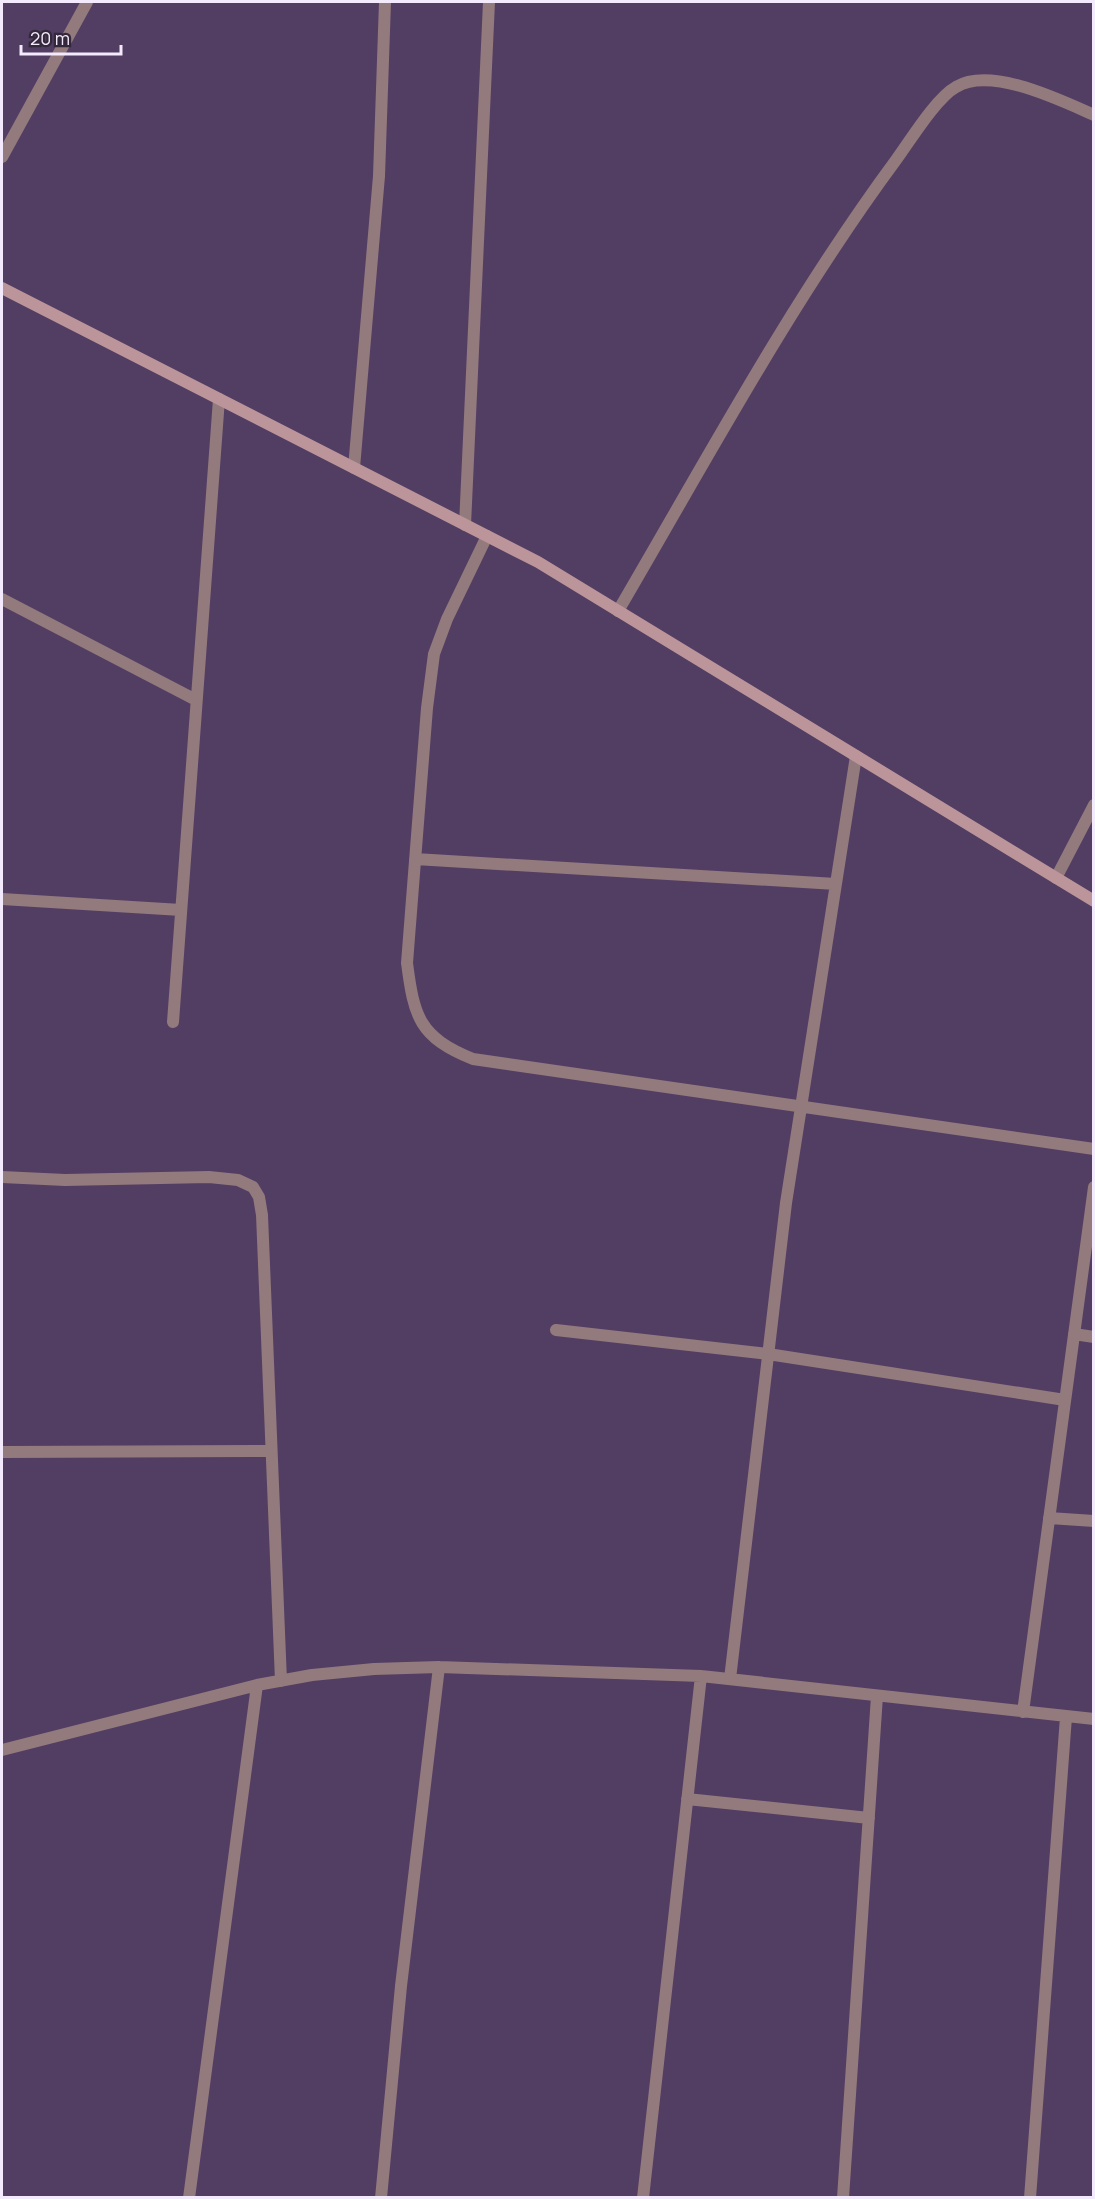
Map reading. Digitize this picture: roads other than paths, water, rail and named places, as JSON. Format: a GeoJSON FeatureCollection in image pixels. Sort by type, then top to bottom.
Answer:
{"type":"FeatureCollection","features":[{"type":"Feature","properties":{"kind":"street"},"geometry":{"type":"LineString","coordinates":[[2,157],[87,2]]}},
{"type":"Feature","properties":{"kind":"street"},"geometry":{"type":"LineString","coordinates":[[354,468],[379,176],[384,2]]}},
{"type":"Feature","properties":{"kind":"street"},"geometry":{"type":"LineString","coordinates":[[465,525],[489,2]]}},
{"type":"Feature","properties":{"kind":"street"},"geometry":{"type":"LineString","coordinates":[[618,611],[805,293],[871,194],[940,101],[955,87],[971,81],[991,81],[1037,90],[1094,115]]}},
{"type":"Feature","properties":{"kind":"street"},"geometry":{"type":"LineString","coordinates":[[2,288],[537,562],[1094,901]]}},
{"type":"Feature","properties":{"kind":"street"},"geometry":{"type":"LineString","coordinates":[[173,1022],[219,399]]}},
{"type":"Feature","properties":{"kind":"street"},"geometry":{"type":"LineString","coordinates":[[487,536],[447,619],[434,654],[427,708],[407,963],[412,1001],[419,1021],[434,1038],[454,1051],[473,1059],[1094,1149]]}},
{"type":"Feature","properties":{"kind":"street"},"geometry":{"type":"LineString","coordinates":[[2,599],[196,700]]}},
{"type":"Feature","properties":{"kind":"street"},"geometry":{"type":"LineString","coordinates":[[729,1679],[786,1203],[856,756]]}},
{"type":"Feature","properties":{"kind":"street"},"geometry":{"type":"LineString","coordinates":[[1056,878],[1094,805]]}},
{"type":"Feature","properties":{"kind":"street"},"geometry":{"type":"LineString","coordinates":[[415,859],[836,884]]}},
{"type":"Feature","properties":{"kind":"street"},"geometry":{"type":"LineString","coordinates":[[2,899],[181,910]]}},
{"type":"Feature","properties":{"kind":"street"},"geometry":{"type":"LineString","coordinates":[[2,1177],[65,1180],[209,1177],[238,1180],[253,1187],[259,1197],[262,1215],[280,1681]]}},
{"type":"Feature","properties":{"kind":"street"},"geometry":{"type":"LineString","coordinates":[[1023,1712],[1094,1187]]}},
{"type":"Feature","properties":{"kind":"street"},"geometry":{"type":"LineString","coordinates":[[556,1330],[768,1354],[1065,1401]]}},
{"type":"Feature","properties":{"kind":"street"},"geometry":{"type":"LineString","coordinates":[[1074,1334],[1094,1338]]}},
{"type":"Feature","properties":{"kind":"street"},"geometry":{"type":"LineString","coordinates":[[2,1452],[271,1450]]}},
{"type":"Feature","properties":{"kind":"street"},"geometry":{"type":"LineString","coordinates":[[1049,1518],[1094,1521]]}},
{"type":"Feature","properties":{"kind":"street"},"geometry":{"type":"LineString","coordinates":[[381,2198],[401,1986],[439,1667]]}},
{"type":"Feature","properties":{"kind":"street"},"geometry":{"type":"LineString","coordinates":[[2,1750],[257,1685],[312,1675],[439,1667],[700,1676],[1094,1719]]}},
{"type":"Feature","properties":{"kind":"street"},"geometry":{"type":"LineString","coordinates":[[643,2198],[700,1676]]}},
{"type":"Feature","properties":{"kind":"street"},"geometry":{"type":"LineString","coordinates":[[189,2198],[257,1685]]}},
{"type":"Feature","properties":{"kind":"street"},"geometry":{"type":"LineString","coordinates":[[843,2198],[877,1696]]}},
{"type":"Feature","properties":{"kind":"street"},"geometry":{"type":"LineString","coordinates":[[1030,2198],[1066,1717]]}},
{"type":"Feature","properties":{"kind":"street"},"geometry":{"type":"LineString","coordinates":[[687,1799],[869,1818]]}}]}
